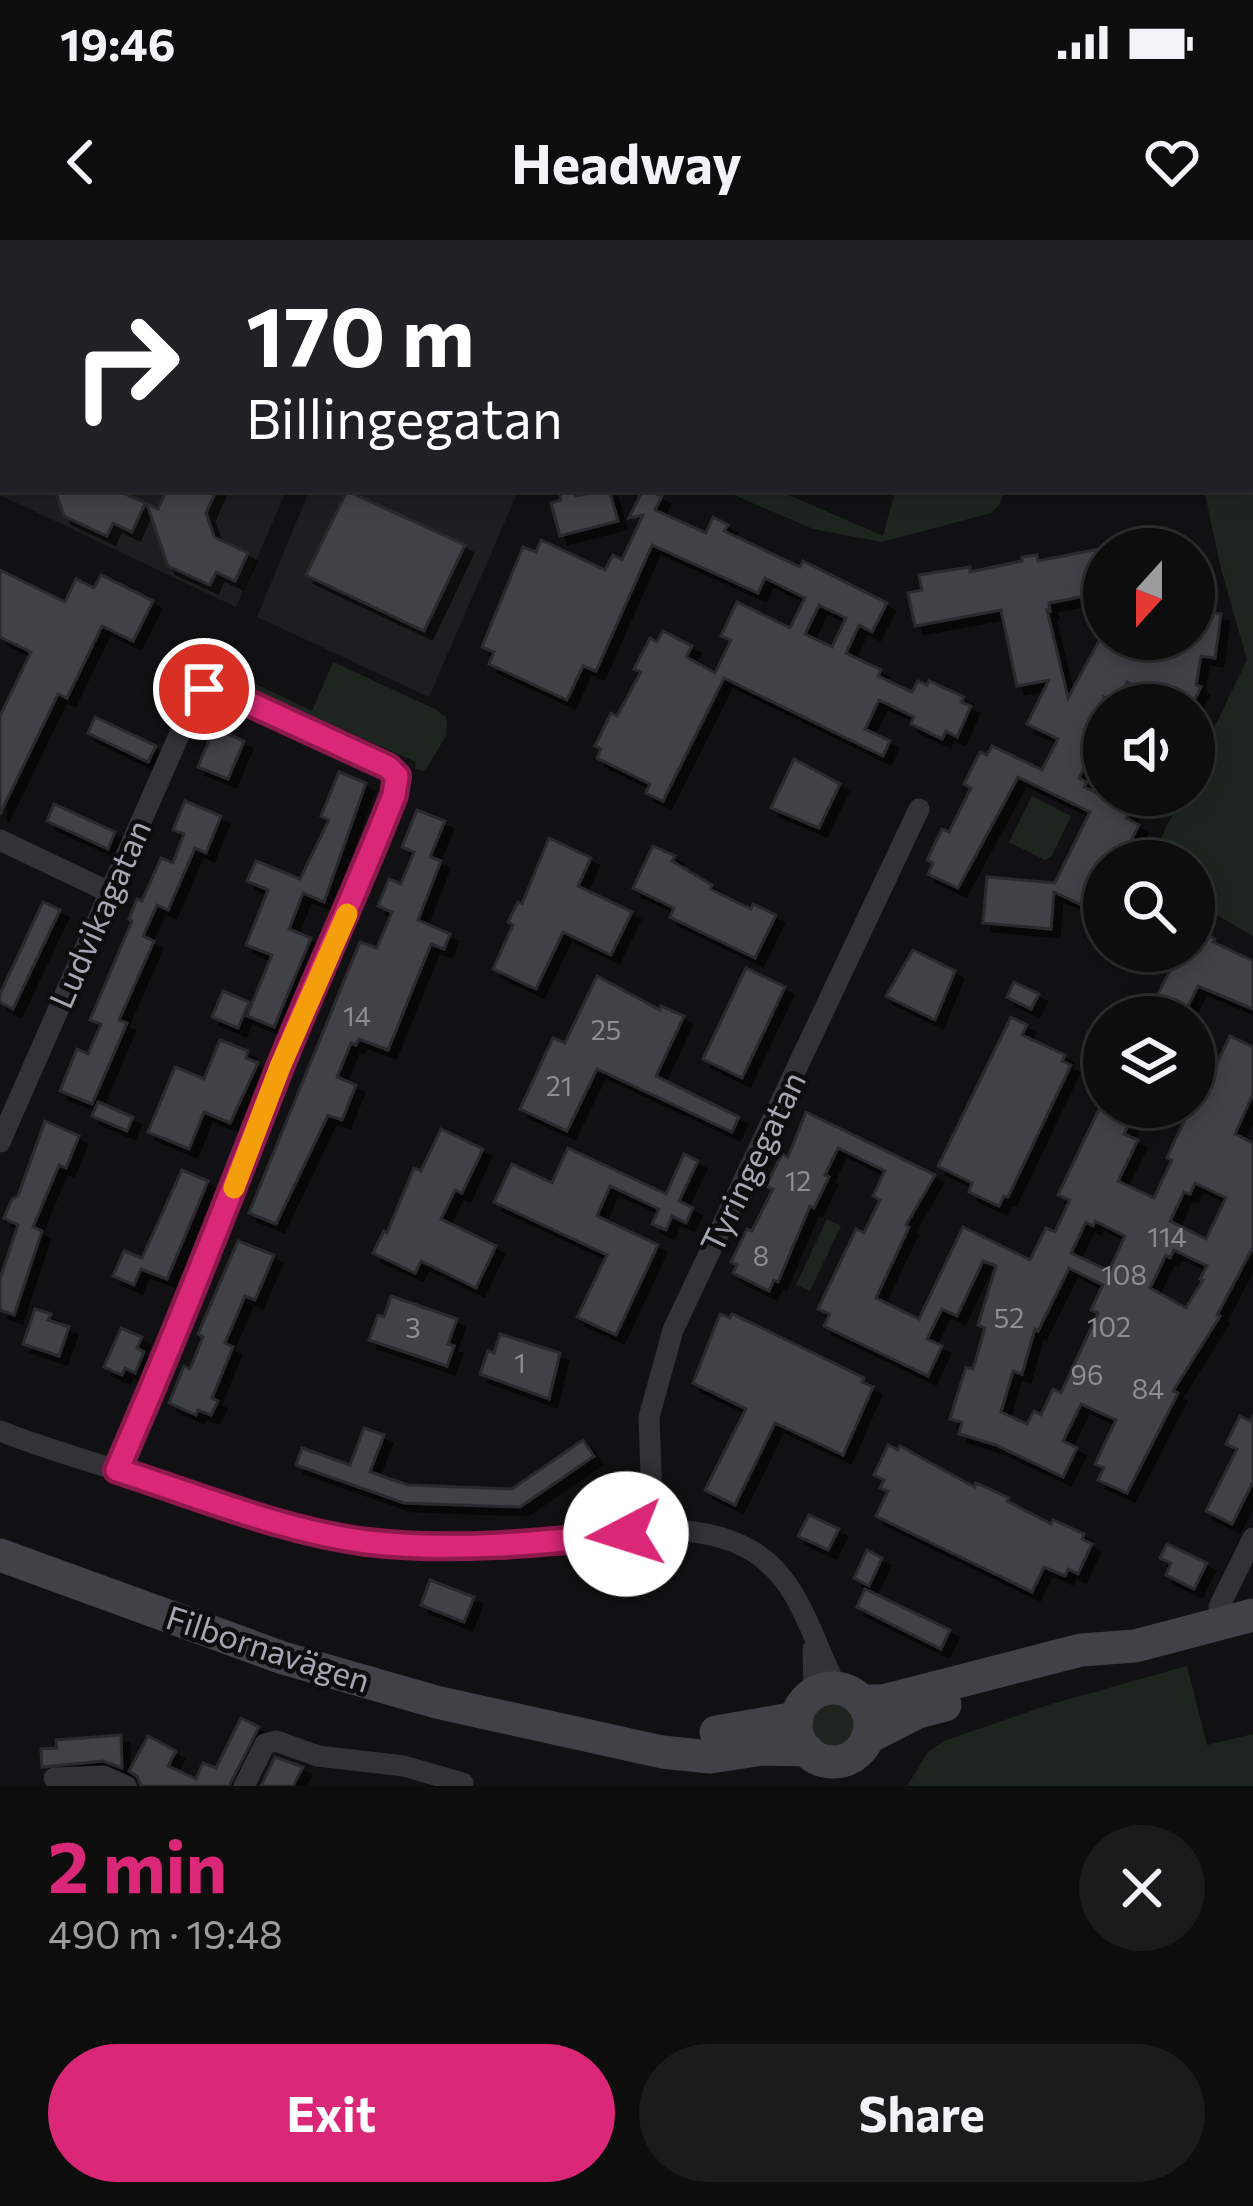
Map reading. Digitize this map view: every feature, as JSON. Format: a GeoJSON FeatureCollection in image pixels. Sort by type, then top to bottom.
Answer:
{"type":"FeatureCollection","features":[{"type":"Feature","properties":{"kind":"street","name":"Ludvikagatan"},"geometry":{"type":"LineString","coordinates":[[0,1142],[194,700],[204,689],[221,690],[388,767],[397,776],[348,913],[280,1067],[208,1255],[117,1470]]}},
{"type":"Feature","properties":{"kind":"street","name":"Tyringegatan"},"geometry":{"type":"LineString","coordinates":[[653,1532],[649,1417],[673,1330],[919,809]]}},
{"type":"Feature","properties":{"kind":"street"},"geometry":{"type":"LineString","coordinates":[[0,840],[109,892]]}},
{"type":"Feature","properties":{"kind":"street"},"geometry":{"type":"LineString","coordinates":[[0,1431],[291,1526],[367,1542],[482,1545],[653,1532],[712,1534],[754,1552],[784,1578],[799,1599],[813,1642],[824,1728],[869,1719],[860,1786]]}},
{"type":"Feature","properties":{"kind":"street"},"geometry":{"type":"LineString","coordinates":[[1237,1619],[1219,1607],[1253,1538]]}},
{"type":"Feature","properties":{"kind":"street","name":"Filbornavägen"},"geometry":{"type":"LineString","coordinates":[[0,1555],[283,1658],[436,1702],[541,1725],[693,1735],[824,1728],[883,1701],[1081,1650],[1135,1646]]}},
{"type":"Feature","properties":{"kind":"street","name":"Filbornavägen"},"geometry":{"type":"LineString","coordinates":[[824,1728],[843,1760],[917,1712],[1087,1668],[1135,1646],[1237,1619]]}},
{"type":"Feature","properties":{"kind":"street"},"geometry":{"type":"LineString","coordinates":[[244,1786],[265,1744],[276,1742],[319,1756],[404,1766],[465,1785]]}},
{"type":"Feature","properties":{"kind":"street"},"geometry":{"type":"LineString","coordinates":[[54,1778],[104,1776],[126,1786]]}},
{"type":"Feature","properties":{"kind":"shaded area"},"geometry":{"type":"Polygon","coordinates":[[[0,492],[286,492],[236,607],[0,492]]]}},
{"type":"Feature","properties":{"kind":"shaded area"},"geometry":{"type":"Polygon","coordinates":[[[309,492],[518,492],[429,697],[257,617],[309,492]]]}},
{"type":"Feature","properties":{"kind":"shaded area"},"geometry":{"type":"Polygon","coordinates":[[[727,492],[782,492],[883,536],[895,492],[1003,492],[991,513],[882,542],[813,529],[727,492]]]}},
{"type":"Feature","properties":{"kind":"shaded area"},"geometry":{"type":"Polygon","coordinates":[[[1205,492],[1253,492],[1253,936],[1215,914],[1215,840],[1160,840],[1172,816],[1215,816],[1215,726],[1247,660],[1205,492]]]}},
{"type":"Feature","properties":{"kind":"shaded area"},"geometry":{"type":"Polygon","coordinates":[[[333,662],[447,718],[446,736],[425,771],[415,769],[416,762],[224,677],[226,670],[312,711],[333,662]]]}},
{"type":"Feature","properties":{"kind":"shaded area"},"geometry":{"type":"Polygon","coordinates":[[[1032,796],[1071,816],[1052,856],[1045,860],[1009,842],[1032,796]]]}},
{"type":"Feature","properties":{"kind":"shaded area"},"geometry":{"type":"Polygon","coordinates":[[[827,1219],[841,1226],[810,1291],[796,1285],[827,1219]]]}},
{"type":"Feature","properties":{"kind":"shaded area"},"geometry":{"type":"Polygon","coordinates":[[[1187,1666],[1207,1745],[1253,1734],[1253,1786],[907,1786],[928,1752],[944,1741],[1048,1705],[1187,1666]]]}},
{"type":"Feature","properties":{"kind":"shaded area"},"geometry":{"type":"Polygon","coordinates":[[[833,1704],[849,1711],[856,1727],[849,1743],[833,1750],[817,1743],[810,1727],[817,1711],[833,1704]]]}},
{"type":"Feature","properties":{"kind":"building"},"geometry":{"type":"Polygon","coordinates":[[[56,492],[121,492],[145,503],[132,532],[113,523],[107,536],[64,516],[56,492]]]}},
{"type":"Feature","properties":{"kind":"building"},"geometry":{"type":"Polygon","coordinates":[[[166,492],[216,492],[206,513],[214,537],[248,553],[235,581],[216,572],[210,585],[168,566],[147,504],[158,509],[166,492]]]}},
{"type":"Feature","properties":{"kind":"building"},"geometry":{"type":"Polygon","coordinates":[[[347,492],[465,545],[424,631],[306,575],[347,492]]]}},
{"type":"Feature","properties":{"kind":"building"},"geometry":{"type":"Polygon","coordinates":[[[560,492],[575,492],[576,496],[610,492],[618,521],[560,536],[551,503],[561,500],[560,492]]]}},
{"type":"Feature","properties":{"kind":"building"},"geometry":{"type":"Polygon","coordinates":[[[642,492],[651,492],[662,496],[655,510],[706,533],[713,517],[728,525],[724,531],[800,567],[803,561],[887,603],[872,632],[859,625],[846,653],[912,692],[918,681],[927,685],[929,681],[964,697],[961,702],[971,706],[957,737],[946,731],[942,739],[911,724],[914,717],[879,700],[865,729],[890,741],[883,756],[724,678],[663,801],[646,793],[650,784],[597,758],[601,749],[595,746],[611,713],[617,716],[641,672],[634,669],[650,638],[657,642],[663,631],[692,646],[686,657],[715,673],[731,640],[721,636],[737,602],[790,628],[805,598],[765,578],[758,593],[652,545],[596,671],[583,666],[567,700],[489,664],[494,652],[482,647],[523,547],[536,552],[541,540],[605,570],[613,555],[622,560],[643,515],[629,518],[642,492]],[[819,605],[805,634],[832,647],[846,618],[819,605]]]}},
{"type":"Feature","properties":{"kind":"building"},"geometry":{"type":"Polygon","coordinates":[[[1083,552],[1083,596],[1049,603],[1047,610],[1068,698],[1089,660],[1200,660],[1196,684],[1083,684],[1083,770],[1079,778],[1083,780],[1083,809],[1018,777],[958,888],[928,874],[933,863],[927,860],[942,829],[949,832],[971,788],[964,784],[980,752],[987,755],[992,746],[1042,770],[1058,739],[1027,724],[1049,680],[1017,686],[1001,610],[915,626],[908,593],[922,590],[919,575],[970,567],[970,572],[1037,555],[1038,561],[1083,552]]]}},
{"type":"Feature","properties":{"kind":"building"},"geometry":{"type":"Polygon","coordinates":[[[0,570],[65,602],[76,579],[94,588],[101,575],[153,601],[133,641],[102,626],[67,698],[58,694],[0,814],[0,716],[31,652],[0,637],[0,570]]]}},
{"type":"Feature","properties":{"kind":"building"},"geometry":{"type":"Polygon","coordinates":[[[1215,613],[1221,614],[1215,658],[1215,613]]]}},
{"type":"Feature","properties":{"kind":"building"},"geometry":{"type":"Polygon","coordinates":[[[95,717],[156,746],[148,762],[88,733],[95,717]]]}},
{"type":"Feature","properties":{"kind":"building"},"geometry":{"type":"Polygon","coordinates":[[[214,728],[244,741],[228,779],[198,767],[214,728]]]}},
{"type":"Feature","properties":{"kind":"building"},"geometry":{"type":"Polygon","coordinates":[[[794,759],[840,784],[819,828],[771,808],[794,759]]]}},
{"type":"Feature","properties":{"kind":"building"},"geometry":{"type":"Polygon","coordinates":[[[339,772],[366,783],[324,902],[303,893],[289,929],[311,938],[274,1027],[247,1016],[272,955],[246,945],[268,890],[247,881],[256,861],[300,879],[329,820],[321,816],[339,772]]]}},
{"type":"Feature","properties":{"kind":"building"},"geometry":{"type":"Polygon","coordinates":[[[185,801],[221,816],[206,853],[195,848],[168,910],[157,905],[143,936],[154,941],[119,1020],[127,1023],[92,1104],[60,1091],[77,1049],[88,1054],[101,1024],[90,1020],[137,899],[142,901],[161,858],[173,863],[184,834],[173,830],[185,801]]]}},
{"type":"Feature","properties":{"kind":"building"},"geometry":{"type":"Polygon","coordinates":[[[54,804],[115,832],[108,849],[47,821],[54,804]]]}},
{"type":"Feature","properties":{"kind":"building"},"geometry":{"type":"Polygon","coordinates":[[[417,810],[445,821],[430,857],[441,861],[418,920],[450,934],[444,949],[431,944],[388,1050],[359,1039],[356,1045],[351,1043],[337,1077],[356,1085],[342,1120],[328,1115],[276,1224],[249,1213],[360,942],[377,948],[392,912],[378,906],[389,879],[401,884],[414,852],[402,847],[417,810]]]}},
{"type":"Feature","properties":{"kind":"building"},"geometry":{"type":"Polygon","coordinates":[[[1088,816],[1127,816],[1139,825],[1132,840],[1083,840],[1083,906],[1054,892],[1051,929],[983,923],[987,877],[1055,883],[1088,816]]]}},
{"type":"Feature","properties":{"kind":"building"},"geometry":{"type":"Polygon","coordinates":[[[549,838],[591,858],[578,886],[632,912],[611,955],[563,932],[536,989],[493,969],[513,925],[508,922],[518,902],[522,904],[549,838]]]}},
{"type":"Feature","properties":{"kind":"building"},"geometry":{"type":"Polygon","coordinates":[[[653,846],[675,856],[672,861],[712,885],[710,889],[776,915],[755,958],[670,917],[674,908],[633,888],[653,846]]]}},
{"type":"Feature","properties":{"kind":"building"},"geometry":{"type":"Polygon","coordinates":[[[43,902],[60,910],[13,1009],[0,1002],[0,994],[43,902]]]}},
{"type":"Feature","properties":{"kind":"building"},"geometry":{"type":"Polygon","coordinates":[[[1215,943],[1253,961],[1253,1009],[1198,986],[1193,996],[1157,996],[1169,972],[1215,972],[1215,943]]]}},
{"type":"Feature","properties":{"kind":"building"},"geometry":{"type":"Polygon","coordinates":[[[913,950],[955,971],[935,1020],[886,996],[913,950]]]}},
{"type":"Feature","properties":{"kind":"building"},"geometry":{"type":"Polygon","coordinates":[[[746,968],[785,987],[742,1078],[703,1059],[746,968]]]}},
{"type":"Feature","properties":{"kind":"building"},"geometry":{"type":"Polygon","coordinates":[[[597,976],[660,1010],[661,1006],[684,1016],[656,1076],[739,1117],[732,1132],[597,1069],[567,1131],[520,1109],[553,1038],[565,1043],[597,976]]]}},
{"type":"Feature","properties":{"kind":"building"},"geometry":{"type":"Polygon","coordinates":[[[1014,982],[1039,994],[1031,1009],[1007,997],[1014,982]]]}},
{"type":"Feature","properties":{"kind":"building"},"geometry":{"type":"Polygon","coordinates":[[[223,991],[249,1002],[238,1028],[212,1017],[223,991]]]}},
{"type":"Feature","properties":{"kind":"building"},"geometry":{"type":"Polygon","coordinates":[[[1011,1017],[1027,1025],[1022,1035],[1065,1055],[1062,1061],[1071,1065],[1008,1197],[999,1206],[969,1192],[972,1183],[938,1166],[1011,1017]]]}},
{"type":"Feature","properties":{"kind":"building"},"geometry":{"type":"Polygon","coordinates":[[[1230,1036],[1253,1047],[1253,1094],[1235,1134],[1253,1143],[1253,1247],[1220,1316],[1173,1391],[1178,1393],[1127,1493],[1098,1480],[1104,1468],[1095,1464],[1116,1420],[1081,1404],[1063,1441],[1077,1448],[1063,1477],[996,1445],[959,1434],[962,1422],[950,1419],[966,1367],[973,1369],[985,1328],[978,1325],[996,1266],[983,1261],[957,1316],[942,1309],[927,1339],[942,1346],[928,1376],[824,1326],[830,1314],[818,1309],[856,1229],[864,1233],[880,1200],[873,1196],[885,1171],[838,1148],[825,1175],[829,1177],[814,1208],[810,1206],[778,1282],[774,1280],[769,1291],[733,1273],[737,1265],[731,1262],[773,1189],[766,1186],[782,1154],[788,1157],[806,1112],[935,1175],[906,1225],[876,1298],[919,1319],[963,1227],[1030,1260],[1046,1228],[1055,1232],[1070,1200],[1058,1195],[1090,1128],[1127,1128],[1124,1134],[1138,1140],[1118,1181],[1154,1198],[1172,1160],[1167,1158],[1181,1128],[1215,1128],[1215,1068],[1230,1036]],[[1195,1183],[1190,1194],[1184,1192],[1170,1221],[1206,1239],[1226,1198],[1195,1183]],[[1095,1221],[1093,1226],[1086,1222],[1071,1253],[1109,1271],[1125,1236],[1095,1221]],[[1174,1250],[1170,1258],[1166,1255],[1150,1288],[1186,1308],[1207,1266],[1174,1250]],[[1069,1268],[1038,1331],[1035,1329],[1022,1374],[1013,1371],[1001,1412],[1027,1424],[1034,1411],[1041,1415],[1053,1389],[1061,1393],[1098,1313],[1091,1310],[1103,1285],[1069,1268]]]}},
{"type":"Feature","properties":{"kind":"building"},"geometry":{"type":"Polygon","coordinates":[[[220,1040],[248,1051],[246,1058],[258,1063],[230,1123],[204,1112],[189,1149],[148,1132],[175,1067],[204,1079],[220,1040]]]}},
{"type":"Feature","properties":{"kind":"building"},"geometry":{"type":"Polygon","coordinates":[[[98,1102],[133,1117],[127,1131],[92,1116],[98,1102]]]}},
{"type":"Feature","properties":{"kind":"building"},"geometry":{"type":"Polygon","coordinates":[[[45,1121],[79,1136],[66,1168],[59,1165],[33,1227],[42,1231],[14,1315],[0,1310],[0,1279],[18,1225],[4,1218],[18,1196],[45,1121]]]}},
{"type":"Feature","properties":{"kind":"building"},"geometry":{"type":"Polygon","coordinates":[[[441,1129],[483,1149],[462,1193],[455,1190],[441,1219],[496,1246],[476,1288],[421,1261],[415,1273],[373,1253],[384,1231],[387,1233],[414,1168],[421,1171],[441,1129]]]}},
{"type":"Feature","properties":{"kind":"building"},"geometry":{"type":"Polygon","coordinates":[[[568,1148],[666,1194],[684,1154],[698,1161],[679,1201],[693,1208],[686,1223],[672,1216],[666,1230],[652,1224],[659,1209],[610,1186],[597,1216],[658,1245],[616,1335],[577,1317],[607,1255],[494,1202],[512,1164],[552,1183],[568,1148]]]}},
{"type":"Feature","properties":{"kind":"building"},"geometry":{"type":"Polygon","coordinates":[[[182,1170],[208,1181],[167,1279],[141,1269],[134,1285],[113,1276],[124,1251],[142,1258],[182,1170]]]}},
{"type":"Feature","properties":{"kind":"building"},"geometry":{"type":"Polygon","coordinates":[[[238,1241],[274,1255],[255,1300],[245,1296],[225,1343],[233,1347],[212,1398],[218,1401],[211,1415],[198,1410],[196,1415],[169,1403],[184,1366],[190,1369],[203,1337],[198,1334],[238,1241]]]}},
{"type":"Feature","properties":{"kind":"building"},"geometry":{"type":"Polygon","coordinates":[[[391,1296],[457,1319],[448,1344],[454,1346],[447,1366],[369,1340],[391,1296]]]}},
{"type":"Feature","properties":{"kind":"building"},"geometry":{"type":"Polygon","coordinates":[[[35,1309],[51,1314],[48,1320],[69,1327],[59,1356],[23,1344],[35,1309]]]}},
{"type":"Feature","properties":{"kind":"building"},"geometry":{"type":"Polygon","coordinates":[[[720,1314],[730,1318],[732,1314],[764,1329],[864,1378],[862,1382],[873,1387],[843,1455],[775,1423],[735,1505],[705,1490],[746,1409],[693,1383],[720,1314]]]}},
{"type":"Feature","properties":{"kind":"building"},"geometry":{"type":"Polygon","coordinates":[[[121,1328],[142,1337],[137,1348],[144,1352],[135,1373],[125,1368],[122,1375],[104,1367],[121,1328]]]}},
{"type":"Feature","properties":{"kind":"building"},"geometry":{"type":"Polygon","coordinates":[[[500,1334],[560,1353],[549,1399],[480,1374],[500,1334]]]}},
{"type":"Feature","properties":{"kind":"building"},"geometry":{"type":"Polygon","coordinates":[[[1240,1416],[1250,1421],[1253,1416],[1253,1482],[1232,1524],[1206,1511],[1237,1449],[1226,1444],[1240,1416]]]}},
{"type":"Feature","properties":{"kind":"building"},"geometry":{"type":"Polygon","coordinates":[[[364,1428],[384,1435],[370,1472],[408,1485],[512,1489],[583,1440],[594,1456],[520,1507],[404,1503],[296,1465],[302,1448],[350,1465],[364,1428]]]}},
{"type":"Feature","properties":{"kind":"building"},"geometry":{"type":"Polygon","coordinates":[[[888,1445],[898,1450],[900,1446],[975,1487],[976,1483],[1009,1498],[1007,1501],[1051,1524],[1053,1520],[1084,1534],[1082,1539],[1092,1544],[1078,1574],[1068,1569],[1065,1576],[1044,1567],[1032,1592],[876,1516],[888,1491],[880,1488],[884,1480],[874,1475],[888,1445]]]}},
{"type":"Feature","properties":{"kind":"building"},"geometry":{"type":"Polygon","coordinates":[[[809,1515],[839,1529],[828,1550],[798,1536],[809,1515]]]}},
{"type":"Feature","properties":{"kind":"building"},"geometry":{"type":"Polygon","coordinates":[[[1167,1544],[1207,1563],[1194,1589],[1166,1575],[1171,1563],[1160,1558],[1167,1544]]]}},
{"type":"Feature","properties":{"kind":"building"},"geometry":{"type":"Polygon","coordinates":[[[867,1550],[882,1558],[869,1586],[854,1578],[867,1550]]]}},
{"type":"Feature","properties":{"kind":"building"},"geometry":{"type":"Polygon","coordinates":[[[430,1580],[474,1597],[464,1622],[421,1605],[430,1580]]]}},
{"type":"Feature","properties":{"kind":"building"},"geometry":{"type":"Polygon","coordinates":[[[865,1589],[950,1630],[941,1649],[857,1607],[865,1589]]]}},
{"type":"Feature","properties":{"kind":"building"},"geometry":{"type":"Polygon","coordinates":[[[241,1718],[259,1727],[229,1786],[141,1786],[129,1771],[148,1736],[176,1751],[168,1766],[196,1779],[203,1763],[216,1768],[241,1718]]]}},
{"type":"Feature","properties":{"kind":"building"},"geometry":{"type":"Polygon","coordinates":[[[121,1735],[122,1768],[103,1761],[42,1767],[41,1749],[57,1748],[56,1740],[121,1735]]]}},
{"type":"Feature","properties":{"kind":"building"},"geometry":{"type":"Polygon","coordinates":[[[275,1757],[303,1767],[293,1786],[261,1786],[275,1757]]]}},
{"type":"Feature","properties":{"kind":"slow traffic"},"geometry":{"type":"LineString","coordinates":[[234,1188],[280,1067],[347,914]]}},
{"type":"Feature","properties":{"kind":"route"},"geometry":{"type":"LineString","coordinates":[[204,689],[221,690],[388,767],[397,776],[348,913],[280,1067],[208,1255],[117,1470],[291,1526],[367,1542],[482,1545],[626,1534]]}}]}
